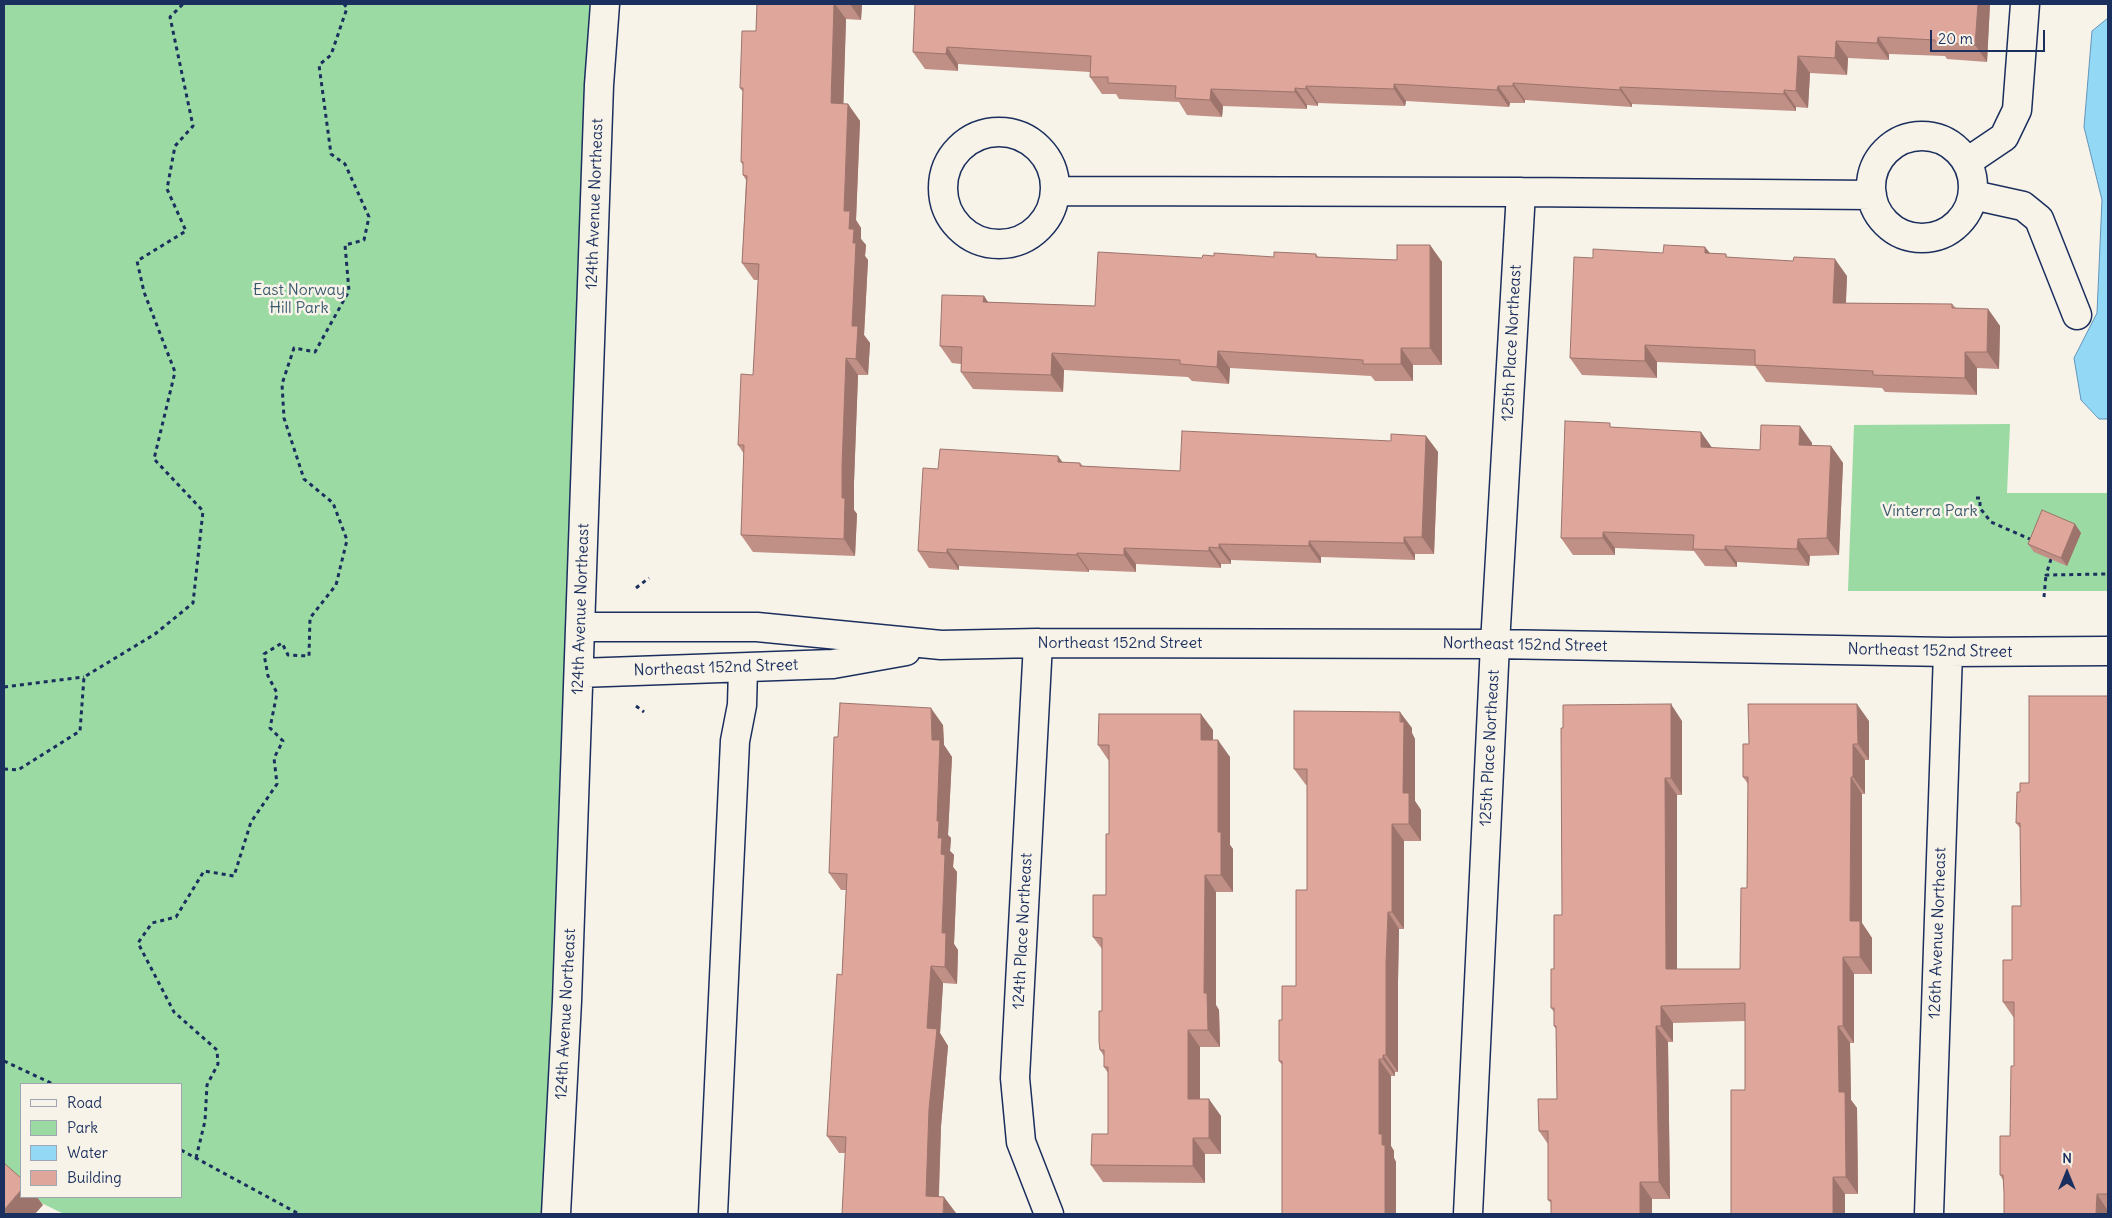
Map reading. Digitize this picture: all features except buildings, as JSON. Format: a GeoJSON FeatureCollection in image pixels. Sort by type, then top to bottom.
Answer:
{"type":"FeatureCollection","features":[{"type":"Feature","properties":{"kind":"street","name":"124th Avenue Northeast"},"geometry":{"type":"LineString","coordinates":[[556,1214],[567,1001],[599,85],[605,4]]}},
{"type":"Feature","properties":{"kind":"street"},"geometry":{"type":"LineString","coordinates":[[1967,162],[2004,136],[2017,110],[2025,4]]}},
{"type":"Feature","properties":{"kind":"street"},"geometry":{"type":"LineString","coordinates":[[998,131],[1017,134],[1033,142],[1046,156],[1054,172],[1056,191],[1052,209],[1042,225],[1027,236],[1010,243],[992,244],[974,238],[959,228],[948,212],[943,194],[944,175],[951,158],[963,144],[980,135],[998,131]]}},
{"type":"Feature","properties":{"kind":"street"},"geometry":{"type":"LineString","coordinates":[[1926,135],[1942,140],[1957,149],[1967,162],[1973,178],[1973,196],[1968,212],[1957,225],[1943,234],[1927,238],[1910,237],[1894,231],[1881,219],[1873,204],[1870,188],[1873,170],[1881,156],[1893,144],[1909,137],[1926,135]]}},
{"type":"Feature","properties":{"kind":"street"},"geometry":{"type":"LineString","coordinates":[[1056,191],[1521,192],[1872,196]]}},
{"type":"Feature","properties":{"kind":"street","name":"125th Place Northeast"},"geometry":{"type":"LineString","coordinates":[[1468,1214],[1494,644],[1521,192]]}},
{"type":"Feature","properties":{"kind":"street"},"geometry":{"type":"LineString","coordinates":[[1973,196],[2023,206],[2039,219],[2077,315]]}},
{"type":"Feature","properties":{"kind":"street","name":"Northeast 152nd Street"},"geometry":{"type":"LineString","coordinates":[[580,627],[757,627],[941,644],[1494,644],[1948,652],[2108,651]]}},
{"type":"Feature","properties":{"kind":"street","name":"124th Place Northeast"},"geometry":{"type":"LineString","coordinates":[[1038,643],[1015,1078],[1021,1142],[1049,1214]]}},
{"type":"Feature","properties":{"kind":"street","name":"Northeast 152nd Street"},"geometry":{"type":"LineString","coordinates":[[579,673],[833,664],[941,644]]}},
{"type":"Feature","properties":{"kind":"street","name":"126th Avenue Northeast"},"geometry":{"type":"LineString","coordinates":[[1929,1214],[1948,652]]}},
{"type":"Feature","properties":{"kind":"street"},"geometry":{"type":"LineString","coordinates":[[713,1214],[735,741],[742,705],[743,668]]}},
{"type":"Feature","properties":{"kind":"path"},"geometry":{"type":"LineString","coordinates":[[4,687],[84,677],[155,634],[193,603],[203,511],[154,459],[175,372],[144,292],[137,262],[186,231],[167,189],[175,146],[193,126],[170,17],[183,4]]}},
{"type":"Feature","properties":{"kind":"path"},"geometry":{"type":"LineString","coordinates":[[196,1158],[205,1121],[207,1085],[218,1064],[217,1050],[174,1012],[138,943],[152,923],[176,917],[204,871],[234,876],[251,822],[277,784],[274,758],[283,741],[270,728],[277,693],[268,676],[264,654],[282,643],[288,655],[309,656],[310,618],[336,585],[347,540],[332,503],[304,479],[284,418],[282,384],[294,348],[315,352],[348,291],[346,246],[364,240],[369,217],[346,164],[331,154],[319,65],[331,55],[347,8],[344,4]]}},
{"type":"Feature","properties":{"kind":"path"},"geometry":{"type":"LineString","coordinates":[[1976,498],[1980,498],[1980,508],[1991,522],[2038,543]]}},
{"type":"Feature","properties":{"kind":"path"},"geometry":{"type":"LineString","coordinates":[[2044,597],[2046,575],[2051,559]]}},
{"type":"Feature","properties":{"kind":"path"},"geometry":{"type":"LineString","coordinates":[[2046,575],[2108,574]]}},
{"type":"Feature","properties":{"kind":"path"},"geometry":{"type":"LineString","coordinates":[[636,588],[649,578]]}},
{"type":"Feature","properties":{"kind":"path"},"geometry":{"type":"LineString","coordinates":[[4,770],[18,770],[80,731],[84,677]]}},
{"type":"Feature","properties":{"kind":"path"},"geometry":{"type":"LineString","coordinates":[[4,1061],[51,1083]]}},
{"type":"Feature","properties":{"kind":"path"},"geometry":{"type":"LineString","coordinates":[[182,1151],[299,1214]]}},
{"type":"Feature","properties":{"kind":"green space","name":"East Norway Hill Park"},"geometry":{"type":"Polygon","coordinates":[[[4,4],[609,4],[555,1214],[64,1214],[31,1198],[182,1198],[182,1083],[20,1083],[20,1192],[4,1184],[4,4]]]}},
{"type":"Feature","properties":{"kind":"green space","name":"Vinterra Park"},"geometry":{"type":"Polygon","coordinates":[[[2010,424],[2007,493],[2108,493],[2108,591],[1848,591],[1854,425],[2010,424]]]}},
{"type":"Feature","properties":{"kind":"water"},"geometry":{"type":"Polygon","coordinates":[[[2108,18],[2108,419],[2099,419],[2081,400],[2074,358],[2097,313],[2102,200],[2084,127],[2092,31],[2108,18]]]}}]}
